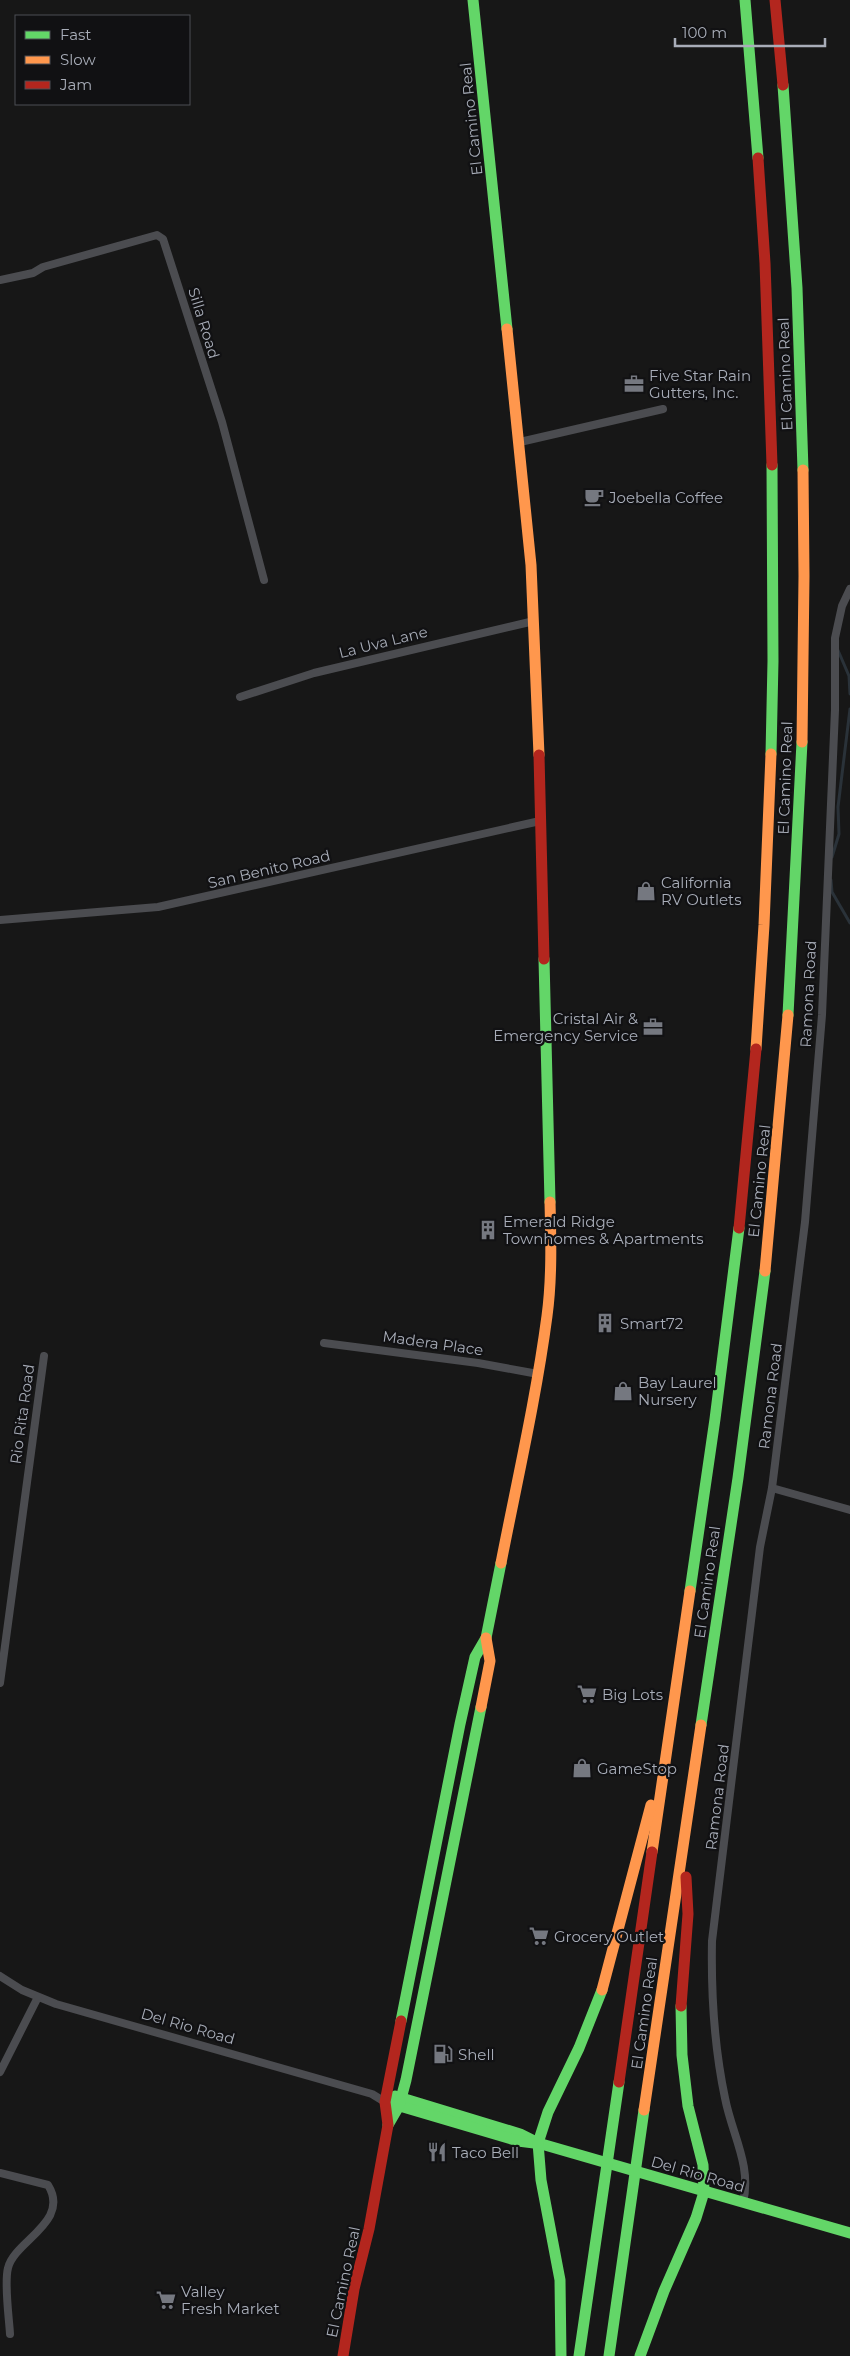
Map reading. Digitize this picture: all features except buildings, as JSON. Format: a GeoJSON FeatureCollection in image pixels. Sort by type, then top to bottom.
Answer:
{"type":"FeatureCollection","features":[{"type":"Feature","properties":{"kind":"main road","name":"El Camino Real"},"geometry":{"type":"LineString","coordinates":[[343,2356],[354,2289],[369,2229],[388,2125],[385,2098],[475,1657],[486,1638],[538,1374],[547,1315],[551,1237],[534,620],[520,442],[473,0]]}},
{"type":"Feature","properties":{"kind":"main road","name":"El Camino Real"},"geometry":{"type":"LineString","coordinates":[[578,2356],[716,1409],[742,1196],[755,1056],[769,818],[773,659],[773,518],[769,355],[758,139],[745,0]]}},
{"type":"Feature","properties":{"kind":"main road","name":"El Camino Real"},"geometry":{"type":"LineString","coordinates":[[609,2356],[739,1470],[769,1238],[786,1051],[800,819],[804,635],[800,358],[788,137],[775,0]]}},
{"type":"Feature","properties":{"kind":"main road","name":"El Camino Real"},"geometry":{"type":"LineString","coordinates":[[388,2125],[400,2102],[490,1661],[486,1638]]}},
{"type":"Feature","properties":{"kind":"main road"},"geometry":{"type":"LineString","coordinates":[[561,2356],[560,2280],[541,2180],[538,2143],[548,2112],[579,2048],[606,1980],[669,1738]]}},
{"type":"Feature","properties":{"kind":"main road"},"geometry":{"type":"LineString","coordinates":[[640,2356],[664,2291],[696,2218],[704,2192],[703,2165],[688,2106],[682,2055],[681,1985],[688,1914],[684,1841]]}},
{"type":"Feature","properties":{"kind":"main road","name":"Del Rio Road"},"geometry":{"type":"LineString","coordinates":[[385,2098],[520,2134],[538,2143],[658,2179],[850,2233]]}},
{"type":"Feature","properties":{"kind":"street","name":"Silla Road"},"geometry":{"type":"LineString","coordinates":[[0,280],[33,273],[43,267],[157,235],[163,239],[222,422],[264,580]]}},
{"type":"Feature","properties":{"kind":"street"},"geometry":{"type":"LineString","coordinates":[[520,442],[663,409]]}},
{"type":"Feature","properties":{"kind":"street","name":"Ramona Road"},"geometry":{"type":"LineString","coordinates":[[742,2203],[746,2174],[725,2100],[717,2047],[711,1987],[712,1941],[760,1547],[772,1488],[804,1222],[822,1015],[835,710],[835,638],[842,606],[850,589]]}},
{"type":"Feature","properties":{"kind":"street","name":"La Uva Lane"},"geometry":{"type":"LineString","coordinates":[[240,697],[314,673],[534,620]]}},
{"type":"Feature","properties":{"kind":"street","name":"San Benito Road"},"geometry":{"type":"LineString","coordinates":[[0,920],[158,907],[540,821]]}},
{"type":"Feature","properties":{"kind":"street","name":"Madera Place"},"geometry":{"type":"LineString","coordinates":[[324,1343],[478,1362],[538,1374]]}},
{"type":"Feature","properties":{"kind":"street","name":"Rio Rita Road"},"geometry":{"type":"LineString","coordinates":[[0,1683],[44,1356]]}},
{"type":"Feature","properties":{"kind":"street"},"geometry":{"type":"LineString","coordinates":[[772,1488],[850,1510]]}},
{"type":"Feature","properties":{"kind":"street","name":"Del Rio Road"},"geometry":{"type":"LineString","coordinates":[[0,1976],[38,1997],[75,2010],[385,2098]]}},
{"type":"Feature","properties":{"kind":"street"},"geometry":{"type":"LineString","coordinates":[[0,2072],[38,1997]]}},
{"type":"Feature","properties":{"kind":"street"},"geometry":{"type":"LineString","coordinates":[[0,2172],[48,2185],[54,2194],[52,2207],[45,2224],[11,2259],[7,2270],[10,2334]]}},
{"type":"Feature","properties":{"kind":"waterway"},"geometry":{"type":"LineString","coordinates":[[837,648],[849,676],[850,694]]}},
{"type":"Feature","properties":{"kind":"waterway"},"geometry":{"type":"LineString","coordinates":[[832,857],[839,834],[838,807],[850,709]]}},
{"type":"Feature","properties":{"kind":"waterway"},"geometry":{"type":"LineString","coordinates":[[831,880],[832,892],[850,923]]}},
{"type":"Feature","properties":{"kind":"traffic: fast"},"geometry":{"type":"LineString","coordinates":[[473,0],[507,329]]}},
{"type":"Feature","properties":{"kind":"traffic: fast"},"geometry":{"type":"LineString","coordinates":[[745,0],[758,158]]}},
{"type":"Feature","properties":{"kind":"traffic: fast"},"geometry":{"type":"LineString","coordinates":[[783,85],[797,288],[803,470]]}},
{"type":"Feature","properties":{"kind":"traffic: fast"},"geometry":{"type":"LineString","coordinates":[[771,754],[773,661],[772,465]]}},
{"type":"Feature","properties":{"kind":"traffic: fast"},"geometry":{"type":"LineString","coordinates":[[788,1015],[802,742]]}},
{"type":"Feature","properties":{"kind":"traffic: fast"},"geometry":{"type":"LineString","coordinates":[[544,959],[550,1202]]}},
{"type":"Feature","properties":{"kind":"traffic: fast"},"geometry":{"type":"LineString","coordinates":[[690,1591],[715,1419],[739,1228]]}},
{"type":"Feature","properties":{"kind":"traffic: fast"},"geometry":{"type":"LineString","coordinates":[[701,1725],[738,1478],[765,1271]]}},
{"type":"Feature","properties":{"kind":"traffic: fast"},"geometry":{"type":"LineString","coordinates":[[401,2021],[460,1724],[475,1657],[486,1638],[501,1563]]}},
{"type":"Feature","properties":{"kind":"traffic: fast"},"geometry":{"type":"LineString","coordinates":[[388,2125],[399,2106],[406,2080],[481,1707]]}},
{"type":"Feature","properties":{"kind":"traffic: fast"},"geometry":{"type":"LineString","coordinates":[[561,2356],[560,2280],[541,2180],[538,2143],[548,2112],[579,2048],[602,1990]]}},
{"type":"Feature","properties":{"kind":"traffic: fast"},"geometry":{"type":"LineString","coordinates":[[640,2356],[664,2291],[696,2218],[704,2192],[703,2165],[688,2106],[682,2055],[681,2006]]}},
{"type":"Feature","properties":{"kind":"traffic: fast"},"geometry":{"type":"LineString","coordinates":[[579,2356],[619,2082]]}},
{"type":"Feature","properties":{"kind":"traffic: fast"},"geometry":{"type":"LineString","coordinates":[[395,2096],[520,2134],[538,2143],[850,2233]]}},
{"type":"Feature","properties":{"kind":"traffic: fast"},"geometry":{"type":"LineString","coordinates":[[393,2104],[518,2141],[534,2143]]}},
{"type":"Feature","properties":{"kind":"traffic: fast"},"geometry":{"type":"LineString","coordinates":[[609,2356],[644,2110]]}},
{"type":"Feature","properties":{"kind":"traffic: slow"},"geometry":{"type":"LineString","coordinates":[[507,329],[531,565],[539,755]]}},
{"type":"Feature","properties":{"kind":"traffic: slow"},"geometry":{"type":"LineString","coordinates":[[802,742],[803,470]]}},
{"type":"Feature","properties":{"kind":"traffic: slow"},"geometry":{"type":"LineString","coordinates":[[756,1049],[764,925],[771,754]]}},
{"type":"Feature","properties":{"kind":"traffic: slow"},"geometry":{"type":"LineString","coordinates":[[765,1271],[788,1015]]}},
{"type":"Feature","properties":{"kind":"traffic: slow"},"geometry":{"type":"LineString","coordinates":[[501,1563],[543,1347],[549,1302],[550,1202]]}},
{"type":"Feature","properties":{"kind":"traffic: slow"},"geometry":{"type":"LineString","coordinates":[[652,1852],[690,1591]]}},
{"type":"Feature","properties":{"kind":"traffic: slow"},"geometry":{"type":"LineString","coordinates":[[481,1707],[490,1661],[486,1638]]}},
{"type":"Feature","properties":{"kind":"traffic: slow"},"geometry":{"type":"LineString","coordinates":[[644,2110],[701,1725]]}},
{"type":"Feature","properties":{"kind":"traffic: slow"},"geometry":{"type":"LineString","coordinates":[[602,1990],[651,1805]]}},
{"type":"Feature","properties":{"kind":"traffic: jam"},"geometry":{"type":"LineString","coordinates":[[775,0],[783,85]]}},
{"type":"Feature","properties":{"kind":"traffic: jam"},"geometry":{"type":"LineString","coordinates":[[758,158],[765,263],[772,465]]}},
{"type":"Feature","properties":{"kind":"traffic: jam"},"geometry":{"type":"LineString","coordinates":[[539,755],[544,959]]}},
{"type":"Feature","properties":{"kind":"traffic: jam"},"geometry":{"type":"LineString","coordinates":[[739,1228],[756,1049]]}},
{"type":"Feature","properties":{"kind":"traffic: jam"},"geometry":{"type":"LineString","coordinates":[[619,2082],[652,1852]]}},
{"type":"Feature","properties":{"kind":"traffic: jam"},"geometry":{"type":"LineString","coordinates":[[681,2006],[688,1914],[686,1877]]}},
{"type":"Feature","properties":{"kind":"traffic: jam"},"geometry":{"type":"LineString","coordinates":[[343,2356],[354,2289],[369,2229],[388,2125],[385,2102],[401,2021]]}},
{"type":"Feature","properties":{"kind":"place","name":"Five Star Rain Gutters, Inc."},"geometry":{"type":"Point","coordinates":[634,384]}},
{"type":"Feature","properties":{"kind":"place","name":"Joebella Coffee"},"geometry":{"type":"Point","coordinates":[594,497]}},
{"type":"Feature","properties":{"kind":"place","name":"California RV Outlets"},"geometry":{"type":"Point","coordinates":[646,891]}},
{"type":"Feature","properties":{"kind":"place","name":"Cristal Air & Emergency Service"},"geometry":{"type":"Point","coordinates":[653,1027]}},
{"type":"Feature","properties":{"kind":"place","name":"Emerald Ridge Townhomes & Apartments"},"geometry":{"type":"Point","coordinates":[488,1230]}},
{"type":"Feature","properties":{"kind":"place","name":"Smart72"},"geometry":{"type":"Point","coordinates":[605,1323]}},
{"type":"Feature","properties":{"kind":"place","name":"Bay Laurel Nursery"},"geometry":{"type":"Point","coordinates":[623,1391]}},
{"type":"Feature","properties":{"kind":"place","name":"Big Lots"},"geometry":{"type":"Point","coordinates":[587,1694]}},
{"type":"Feature","properties":{"kind":"place","name":"GameStop"},"geometry":{"type":"Point","coordinates":[582,1768]}},
{"type":"Feature","properties":{"kind":"place","name":"Grocery Outlet"},"geometry":{"type":"Point","coordinates":[539,1936]}},
{"type":"Feature","properties":{"kind":"place","name":"Shell"},"geometry":{"type":"Point","coordinates":[443,2054]}},
{"type":"Feature","properties":{"kind":"place","name":"Taco Bell"},"geometry":{"type":"Point","coordinates":[437,2152]}},
{"type":"Feature","properties":{"kind":"place","name":"Valley Fresh Market"},"geometry":{"type":"Point","coordinates":[166,2300]}}]}
